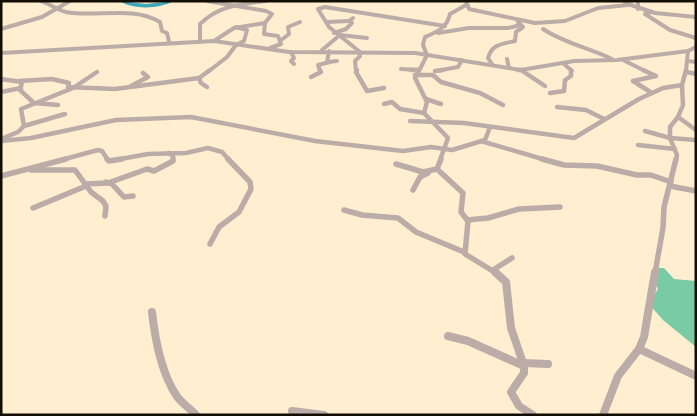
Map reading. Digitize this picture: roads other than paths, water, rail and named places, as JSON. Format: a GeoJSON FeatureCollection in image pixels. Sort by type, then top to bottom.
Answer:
{"type":"FeatureCollection","features":[{"type":"Feature","properties":{"kind":"street"},"geometry":{"type":"LineString","coordinates":[[41,1],[66,12],[120,13],[155,19],[160,22],[162,31],[167,33],[169,42]]}},
{"type":"Feature","properties":{"kind":"street"},"geometry":{"type":"LineString","coordinates":[[1,29],[42,17],[70,1]]}},
{"type":"Feature","properties":{"kind":"street"},"geometry":{"type":"LineString","coordinates":[[207,1],[270,12],[272,14],[265,23],[264,34],[278,36],[280,41]]}},
{"type":"Feature","properties":{"kind":"street"},"geometry":{"type":"LineString","coordinates":[[200,42],[199,30],[202,22],[230,5],[266,1]]}},
{"type":"Feature","properties":{"kind":"street"},"geometry":{"type":"LineString","coordinates":[[314,1],[322,7],[445,26]]}},
{"type":"Feature","properties":{"kind":"street"},"geometry":{"type":"LineString","coordinates":[[622,1],[638,9],[651,12],[696,17]]}},
{"type":"Feature","properties":{"kind":"street"},"geometry":{"type":"LineString","coordinates":[[638,1],[638,9]]}},
{"type":"Feature","properties":{"kind":"street"},"geometry":{"type":"LineString","coordinates":[[438,33],[450,20],[450,14],[466,3],[469,8],[487,14],[534,23],[565,21],[596,8],[628,5]]}},
{"type":"Feature","properties":{"kind":"street"},"geometry":{"type":"LineString","coordinates":[[322,7],[318,9],[319,13],[334,33],[359,52]]}},
{"type":"Feature","properties":{"kind":"street"},"geometry":{"type":"LineString","coordinates":[[651,12],[644,14],[670,30],[696,38]]}},
{"type":"Feature","properties":{"kind":"street"},"geometry":{"type":"LineString","coordinates":[[327,22],[351,19],[352,23],[350,26],[334,33]]}},
{"type":"Feature","properties":{"kind":"street"},"geometry":{"type":"LineString","coordinates":[[517,21],[521,25]]}},
{"type":"Feature","properties":{"kind":"street"},"geometry":{"type":"LineString","coordinates":[[270,48],[281,44],[280,41],[286,39],[289,34],[288,27],[300,22]]}},
{"type":"Feature","properties":{"kind":"street"},"geometry":{"type":"LineString","coordinates":[[214,41],[236,27],[265,23]]}},
{"type":"Feature","properties":{"kind":"street"},"geometry":{"type":"LineString","coordinates":[[427,54],[423,45],[425,37],[469,28],[508,28],[521,25]]}},
{"type":"Feature","properties":{"kind":"street"},"geometry":{"type":"LineString","coordinates":[[492,64],[488,58],[490,51],[495,46],[515,41],[516,32],[523,27],[521,25]]}},
{"type":"Feature","properties":{"kind":"street"},"geometry":{"type":"LineString","coordinates":[[1,79],[19,81],[52,79],[69,83],[68,87],[104,89],[199,78],[227,57],[236,45],[244,41],[247,30],[236,27]]}},
{"type":"Feature","properties":{"kind":"street"},"geometry":{"type":"LineString","coordinates":[[543,29],[554,37],[596,51],[613,60]]}},
{"type":"Feature","properties":{"kind":"street"},"geometry":{"type":"LineString","coordinates":[[318,51],[327,48],[340,36],[367,38]]}},
{"type":"Feature","properties":{"kind":"street"},"geometry":{"type":"LineString","coordinates":[[1,53],[169,42],[189,44],[214,41],[291,52],[393,51],[427,54],[521,70],[580,60],[623,60],[641,55],[688,51],[696,47]]}},
{"type":"Feature","properties":{"kind":"street"},"geometry":{"type":"LineString","coordinates":[[602,415],[618,376],[639,349],[646,327],[663,228],[664,207],[677,155],[670,138],[670,127],[678,117],[683,105],[682,85],[687,72],[688,51]]}},
{"type":"Feature","properties":{"kind":"street"},"geometry":{"type":"LineString","coordinates":[[291,52],[294,58],[291,61],[294,64]]}},
{"type":"Feature","properties":{"kind":"street"},"geometry":{"type":"LineString","coordinates":[[329,52],[326,59],[327,62],[330,62]]}},
{"type":"Feature","properties":{"kind":"street"},"geometry":{"type":"LineString","coordinates":[[359,52],[360,56],[354,61],[359,80],[368,91],[384,88]]}},
{"type":"Feature","properties":{"kind":"street"},"geometry":{"type":"LineString","coordinates":[[415,75],[427,54]]}},
{"type":"Feature","properties":{"kind":"street"},"geometry":{"type":"LineString","coordinates":[[507,59],[511,69]]}},
{"type":"Feature","properties":{"kind":"street"},"geometry":{"type":"LineString","coordinates":[[435,71],[458,66],[462,60]]}},
{"type":"Feature","properties":{"kind":"street"},"geometry":{"type":"LineString","coordinates":[[623,60],[655,75],[633,80],[652,93]]}},
{"type":"Feature","properties":{"kind":"street"},"geometry":{"type":"LineString","coordinates":[[312,77],[321,72],[318,66],[337,61]]}},
{"type":"Feature","properties":{"kind":"street"},"geometry":{"type":"LineString","coordinates":[[688,61],[696,62]]}},
{"type":"Feature","properties":{"kind":"street"},"geometry":{"type":"LineString","coordinates":[[550,93],[564,91],[565,80],[571,76],[572,70],[563,63]]}},
{"type":"Feature","properties":{"kind":"street"},"geometry":{"type":"LineString","coordinates":[[505,74],[511,69]]}},
{"type":"Feature","properties":{"kind":"street"},"geometry":{"type":"LineString","coordinates":[[401,70],[419,70]]}},
{"type":"Feature","properties":{"kind":"street"},"geometry":{"type":"LineString","coordinates":[[521,70],[545,86]]}},
{"type":"Feature","properties":{"kind":"street"},"geometry":{"type":"LineString","coordinates":[[24,126],[21,109],[34,102],[74,88],[97,72]]}},
{"type":"Feature","properties":{"kind":"street"},"geometry":{"type":"LineString","coordinates":[[687,72],[696,74]]}},
{"type":"Feature","properties":{"kind":"street"},"geometry":{"type":"LineString","coordinates":[[129,87],[148,77],[143,73]]}},
{"type":"Feature","properties":{"kind":"street"},"geometry":{"type":"LineString","coordinates":[[415,75],[426,99],[424,113]]}},
{"type":"Feature","properties":{"kind":"street"},"geometry":{"type":"LineString","coordinates":[[415,75],[433,75],[441,82],[483,94],[503,105]]}},
{"type":"Feature","properties":{"kind":"street"},"geometry":{"type":"LineString","coordinates":[[199,78],[201,83],[208,87]]}},
{"type":"Feature","properties":{"kind":"street"},"geometry":{"type":"LineString","coordinates":[[19,81],[23,83],[20,90],[34,102],[58,105]]}},
{"type":"Feature","properties":{"kind":"street"},"geometry":{"type":"LineString","coordinates":[[410,122],[430,120],[574,138],[652,93],[682,85]]}},
{"type":"Feature","properties":{"kind":"street"},"geometry":{"type":"LineString","coordinates":[[1,92],[21,88]]}},
{"type":"Feature","properties":{"kind":"street"},"geometry":{"type":"LineString","coordinates":[[426,99],[441,104]]}},
{"type":"Feature","properties":{"kind":"street"},"geometry":{"type":"LineString","coordinates":[[384,104],[392,102],[400,109],[424,113],[448,138],[437,169],[420,177],[413,190]]}},
{"type":"Feature","properties":{"kind":"street"},"geometry":{"type":"LineString","coordinates":[[557,107],[586,110],[604,119]]}},
{"type":"Feature","properties":{"kind":"street"},"geometry":{"type":"LineString","coordinates":[[1,140],[18,132],[24,126],[65,114]]}},
{"type":"Feature","properties":{"kind":"street"},"geometry":{"type":"LineString","coordinates":[[1,140],[31,138],[116,120],[191,117],[321,141],[403,151],[431,147],[444,149],[461,148],[485,140],[490,127]]}},
{"type":"Feature","properties":{"kind":"street"},"geometry":{"type":"LineString","coordinates":[[678,117],[696,130]]}},
{"type":"Feature","properties":{"kind":"street"},"geometry":{"type":"LineString","coordinates":[[645,131],[670,138],[696,140]]}},
{"type":"Feature","properties":{"kind":"street"},"geometry":{"type":"LineString","coordinates":[[481,141],[564,165],[597,166],[636,175],[651,175],[670,184],[696,191]]}},
{"type":"Feature","properties":{"kind":"street"},"geometry":{"type":"LineString","coordinates":[[638,145],[675,148]]}},
{"type":"Feature","properties":{"kind":"street"},"geometry":{"type":"LineString","coordinates":[[1,176],[98,150],[102,151],[109,161],[148,154],[173,154],[204,148],[222,152],[250,182],[251,189],[239,212],[219,227],[210,244]]}},
{"type":"Feature","properties":{"kind":"street"},"geometry":{"type":"LineString","coordinates":[[33,208],[85,185],[91,186],[132,176],[147,169],[154,171],[173,161],[173,154]]}},
{"type":"Feature","properties":{"kind":"street"},"geometry":{"type":"LineString","coordinates":[[396,164],[430,172]]}},
{"type":"Feature","properties":{"kind":"street"},"geometry":{"type":"LineString","coordinates":[[26,170],[70,169],[78,173],[85,185],[106,206],[105,216]]}},
{"type":"Feature","properties":{"kind":"street"},"geometry":{"type":"LineString","coordinates":[[437,169],[442,176],[461,190],[461,212],[467,220],[464,252]]}},
{"type":"Feature","properties":{"kind":"street"},"geometry":{"type":"LineString","coordinates":[[106,182],[112,184],[124,197],[133,196]]}},
{"type":"Feature","properties":{"kind":"street"},"geometry":{"type":"LineString","coordinates":[[467,220],[488,218],[519,209],[560,207]]}},
{"type":"Feature","properties":{"kind":"street"},"geometry":{"type":"LineString","coordinates":[[344,210],[362,215],[398,218],[416,232],[464,252],[466,256],[493,270],[506,282],[511,328],[523,364],[524,373],[511,392],[514,402],[533,415]]}},
{"type":"Feature","properties":{"kind":"street"},"geometry":{"type":"LineString","coordinates":[[493,270],[512,258]]}},
{"type":"Feature","properties":{"kind":"street"},"geometry":{"type":"LineString","coordinates":[[152,312],[153,330],[172,386],[176,395],[196,415]]}},
{"type":"Feature","properties":{"kind":"street"},"geometry":{"type":"LineString","coordinates":[[448,336],[470,342],[485,351],[523,364],[548,364]]}},
{"type":"Feature","properties":{"kind":"street"},"geometry":{"type":"LineString","coordinates":[[639,349],[696,376]]}},
{"type":"Feature","properties":{"kind":"street"},"geometry":{"type":"LineString","coordinates":[[292,411],[324,415]]}},
{"type":"Feature","properties":{"kind":"waterway"},"geometry":{"type":"LineString","coordinates":[[121,1],[132,5],[146,6],[160,5],[172,1]]}}]}
